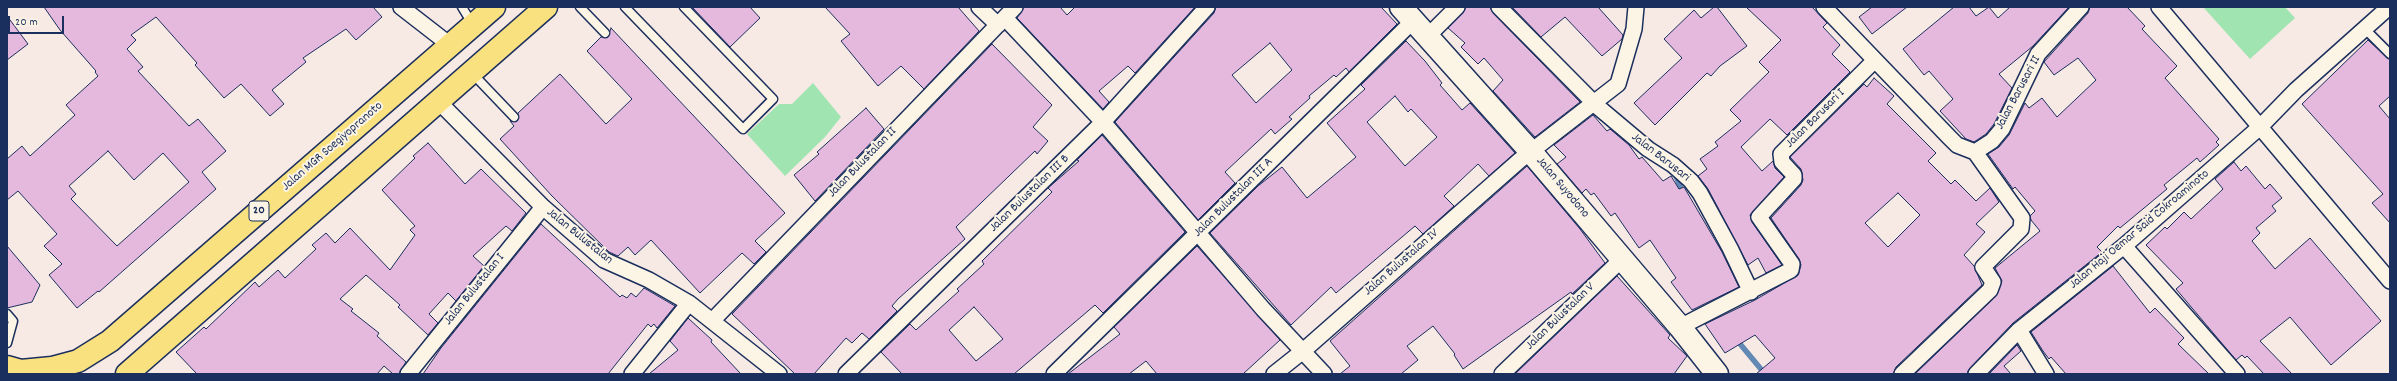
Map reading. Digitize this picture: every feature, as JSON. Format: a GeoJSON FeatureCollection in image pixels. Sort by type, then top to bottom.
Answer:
{"type":"FeatureCollection","features":[{"type":"Feature","properties":{"kind":"highway","name":"Jalan MGR Soegiyopranoto"},"geometry":{"type":"LineString","coordinates":[[7,368],[21,370],[52,368],[78,361],[110,340],[494,7]]}},
{"type":"Feature","properties":{"kind":"highway"},"geometry":{"type":"LineString","coordinates":[[127,374],[546,7]]}},
{"type":"Feature","properties":{"kind":"street"},"geometry":{"type":"LineString","coordinates":[[401,7],[450,45]]}},
{"type":"Feature","properties":{"kind":"street"},"geometry":{"type":"LineString","coordinates":[[978,7],[1001,22],[1103,122],[1263,309],[1324,374]]}},
{"type":"Feature","properties":{"kind":"street","name":"Jalan Bulustalan II"},"geometry":{"type":"LineString","coordinates":[[712,320],[1016,7]]}},
{"type":"Feature","properties":{"kind":"street","name":"Jalan Bulustalan III B"},"geometry":{"type":"LineString","coordinates":[[846,374],[1103,122],[1207,7]]}},
{"type":"Feature","properties":{"kind":"street","name":"Jalan Bulustalan III A"},"geometry":{"type":"LineString","coordinates":[[1054,374],[1414,21],[1457,7]]}},
{"type":"Feature","properties":{"kind":"street","name":"Jalan Barusari"},"geometry":{"type":"LineString","coordinates":[[1499,7],[1600,99],[1659,157],[1673,165],[1700,193],[1751,292]]}},
{"type":"Feature","properties":{"kind":"street"},"geometry":{"type":"LineString","coordinates":[[1532,152],[1618,84],[1621,78],[1634,29],[1636,7]]}},
{"type":"Feature","properties":{"kind":"street"},"geometry":{"type":"LineString","coordinates":[[1824,7],[1874,61],[1958,145],[1975,152],[2022,218],[2021,230],[1983,267],[1993,282],[1990,290],[1902,374]]}},
{"type":"Feature","properties":{"kind":"street","name":"Jalan Barusari II"},"geometry":{"type":"LineString","coordinates":[[1975,152],[1988,145],[2002,129],[2038,54],[2081,7]]}},
{"type":"Feature","properties":{"kind":"street"},"geometry":{"type":"LineString","coordinates":[[2159,7],[2390,281]]}},
{"type":"Feature","properties":{"kind":"street","name":"Jalan Haji Oemar Said Cokroaminoto"},"geometry":{"type":"LineString","coordinates":[[2259,125],[2334,43],[2376,7]]}},
{"type":"Feature","properties":{"kind":"street","name":"Jalan Haji Oemar Said Cokroaminoto"},"geometry":{"type":"LineString","coordinates":[[1976,374],[2018,330],[2124,246],[2389,7]]}},
{"type":"Feature","properties":{"kind":"street","name":"Jalan Suyodono"},"geometry":{"type":"LineString","coordinates":[[1414,21],[1532,152],[1621,260],[1680,327],[1717,374]]}},
{"type":"Feature","properties":{"kind":"street","name":"Jalan Barusari I"},"geometry":{"type":"LineString","coordinates":[[1680,327],[1720,308],[1791,270],[1793,267],[1759,217],[1794,179],[1794,175],[1782,162],[1780,154],[1874,61]]}},
{"type":"Feature","properties":{"kind":"street","name":"Jalan Bulustalan"},"geometry":{"type":"LineString","coordinates":[[438,101],[543,206],[604,260],[649,280],[689,303],[779,374]]}},
{"type":"Feature","properties":{"kind":"street","name":"Jalan Bulustalan IV"},"geometry":{"type":"LineString","coordinates":[[1274,374],[1303,351],[1407,257],[1532,152]]}},
{"type":"Feature","properties":{"kind":"street","name":"Jalan Bulustalan I"},"geometry":{"type":"LineString","coordinates":[[408,374],[543,206]]}},
{"type":"Feature","properties":{"kind":"street"},"geometry":{"type":"LineString","coordinates":[[2124,246],[2237,374]]}},
{"type":"Feature","properties":{"kind":"street","name":"Jalan Bulustalan V"},"geometry":{"type":"LineString","coordinates":[[1502,374],[1621,260]]}},
{"type":"Feature","properties":{"kind":"street"},"geometry":{"type":"LineString","coordinates":[[632,374],[689,303]]}},
{"type":"Feature","properties":{"kind":"street"},"geometry":{"type":"LineString","coordinates":[[2018,330],[2046,374]]}},
{"type":"Feature","properties":{"kind":"lane"},"geometry":{"type":"LineString","coordinates":[[462,7],[473,25]]}},
{"type":"Feature","properties":{"kind":"lane"},"geometry":{"type":"LineString","coordinates":[[580,7],[605,33]]}},
{"type":"Feature","properties":{"kind":"lane"},"geometry":{"type":"LineString","coordinates":[[625,7],[743,129],[773,99],[684,7]]}},
{"type":"Feature","properties":{"kind":"lane"},"geometry":{"type":"LineString","coordinates":[[2364,28],[2390,54]]}},
{"type":"Feature","properties":{"kind":"lane"},"geometry":{"type":"LineString","coordinates":[[471,72],[514,117]]}},
{"type":"Feature","properties":{"kind":"lane"},"geometry":{"type":"LineString","coordinates":[[7,314],[13,321],[7,343]]}},
{"type":"Feature","properties":{"kind":"green space"},"geometry":{"type":"Polygon","coordinates":[[[2203,7],[2285,7],[2295,18],[2250,59],[2203,7]]]}},
{"type":"Feature","properties":{"kind":"green space"},"geometry":{"type":"Polygon","coordinates":[[[813,83],[841,117],[825,137],[785,176],[747,134],[779,104],[792,104],[813,83]]]}},
{"type":"Feature","properties":{"kind":"building"},"geometry":{"type":"Polygon","coordinates":[[[44,7],[373,7],[382,17],[356,40],[346,29],[303,58],[306,62],[272,90],[284,104],[270,116],[241,84],[224,98],[195,65],[197,63],[156,17],[131,35],[136,40],[127,49],[143,67],[138,71],[189,126],[198,119],[226,151],[202,172],[216,189],[99,292],[98,291],[77,308],[49,275],[62,264],[44,246],[57,234],[18,191],[7,200],[7,159],[22,146],[30,156],[75,115],[66,105],[98,76],[95,72],[96,71],[60,30],[44,7]],[[108,151],[69,186],[76,194],[71,199],[117,246],[189,182],[163,153],[134,180],[108,151]]]}},
{"type":"Feature","properties":{"kind":"building"},"geometry":{"type":"Polygon","coordinates":[[[692,7],[750,7],[760,18],[730,47],[692,7]]]}},
{"type":"Feature","properties":{"kind":"building"},"geometry":{"type":"Polygon","coordinates":[[[825,7],[958,7],[979,31],[924,89],[901,66],[878,86],[841,41],[850,34],[825,7]]]}},
{"type":"Feature","properties":{"kind":"building"},"geometry":{"type":"Polygon","coordinates":[[[1024,7],[1060,7],[1067,15],[1075,7],[1195,7],[1135,73],[1128,66],[1099,91],[1109,102],[1103,109],[1017,18],[1024,7]]]}},
{"type":"Feature","properties":{"kind":"building"},"geometry":{"type":"Polygon","coordinates":[[[1216,7],[1381,7],[1397,24],[1349,72],[1346,68],[1336,77],[1334,75],[1309,96],[1310,98],[1289,117],[1292,119],[1275,134],[1271,129],[1225,172],[1235,183],[1198,220],[1115,122],[1214,13],[1216,7]],[[1270,43],[1232,75],[1256,103],[1292,70],[1270,43]]]}},
{"type":"Feature","properties":{"kind":"building"},"geometry":{"type":"Polygon","coordinates":[[[1466,7],[1490,7],[1493,13],[1580,102],[1535,137],[1493,91],[1503,80],[1484,58],[1478,64],[1461,47],[1465,43],[1448,28],[1463,13],[1466,7]]]}},
{"type":"Feature","properties":{"kind":"building"},"geometry":{"type":"Polygon","coordinates":[[[1512,7],[1598,7],[1623,35],[1622,39],[1602,56],[1565,17],[1541,37],[1512,7]]]}},
{"type":"Feature","properties":{"kind":"building"},"geometry":{"type":"Polygon","coordinates":[[[1714,7],[1717,7],[1747,46],[1720,66],[1711,76],[1707,73],[1655,125],[1634,103],[1682,58],[1664,39],[1694,10],[1701,18],[1714,7]]]}},
{"type":"Feature","properties":{"kind":"building"},"geometry":{"type":"Polygon","coordinates":[[[1746,7],[1812,7],[1827,23],[1823,27],[1840,45],[1832,54],[1850,72],[1787,135],[1770,119],[1741,147],[1762,171],[1773,161],[1775,168],[1784,177],[1750,215],[1752,222],[1782,265],[1766,273],[1758,258],[1748,265],[1708,189],[1698,176],[1707,169],[1700,159],[1718,146],[1715,142],[1741,121],[1730,110],[1769,72],[1759,62],[1781,40],[1746,7]]]}},
{"type":"Feature","properties":{"kind":"building"},"geometry":{"type":"Polygon","coordinates":[[[1872,7],[1907,7],[1872,34],[1859,17],[1872,7]]]}},
{"type":"Feature","properties":{"kind":"building"},"geometry":{"type":"Polygon","coordinates":[[[1954,7],[1969,7],[1976,16],[1989,7],[1998,18],[2010,7],[2069,7],[2033,46],[1999,74],[2012,88],[1994,124],[1986,134],[1974,142],[1966,139],[1940,111],[1953,99],[1929,71],[1924,75],[1903,49],[1954,7]]]}},
{"type":"Feature","properties":{"kind":"building"},"geometry":{"type":"Polygon","coordinates":[[[2090,7],[2127,7],[2145,26],[2142,29],[2177,66],[2165,78],[2219,139],[2216,142],[2219,145],[2200,162],[2197,158],[2164,185],[2167,189],[2120,228],[2118,226],[2097,247],[2102,252],[2013,323],[1970,368],[1967,374],[1915,374],[1996,296],[2002,281],[1995,268],[2040,231],[2031,220],[2030,216],[2035,211],[2015,187],[2013,189],[1988,154],[1999,147],[2009,135],[2025,103],[2029,108],[2042,98],[2057,117],[2096,80],[2078,58],[2054,75],[2044,62],[2088,13],[2090,7]]]}},
{"type":"Feature","properties":{"kind":"building"},"geometry":{"type":"Polygon","coordinates":[[[7,16],[28,44],[7,60],[7,16]]]}},
{"type":"Feature","properties":{"kind":"building"},"geometry":{"type":"Polygon","coordinates":[[[611,28],[785,213],[755,241],[766,252],[754,264],[742,253],[700,293],[651,240],[635,255],[628,247],[618,256],[609,252],[552,196],[500,139],[514,126],[510,121],[517,121],[518,113],[560,74],[606,124],[632,99],[587,51],[601,37],[608,37],[611,28]]]}},
{"type":"Feature","properties":{"kind":"building"},"geometry":{"type":"Polygon","coordinates":[[[2368,40],[2390,60],[2390,96],[2379,106],[2390,119],[2390,223],[2372,203],[2383,194],[2302,104],[2368,40]]]}},
{"type":"Feature","properties":{"kind":"building"},"geometry":{"type":"Polygon","coordinates":[[[1406,41],[1425,61],[1442,83],[1440,85],[1462,110],[1470,103],[1515,153],[1489,176],[1478,164],[1444,196],[1454,206],[1423,234],[1415,226],[1336,293],[1331,287],[1291,325],[1210,233],[1258,186],[1282,167],[1307,198],[1356,157],[1327,123],[1365,89],[1361,85],[1406,41]],[[1395,96],[1367,122],[1405,166],[1437,137],[1411,109],[1408,112],[1395,96]]]}},
{"type":"Feature","properties":{"kind":"building"},"geometry":{"type":"Polygon","coordinates":[[[992,44],[1052,105],[1033,127],[1048,141],[1037,154],[1035,151],[956,227],[965,239],[898,299],[892,306],[897,311],[869,339],[862,333],[852,343],[846,338],[814,374],[795,374],[732,314],[992,44]]]}},
{"type":"Feature","properties":{"kind":"building"},"geometry":{"type":"Polygon","coordinates":[[[1874,78],[1894,96],[1887,104],[1936,153],[1928,161],[1951,184],[1955,180],[1976,201],[1990,188],[1999,202],[1976,224],[1985,232],[1964,255],[1974,266],[1982,285],[1896,367],[1893,374],[1756,374],[1775,358],[1755,335],[1725,353],[1705,324],[1755,300],[1798,275],[1801,265],[1799,259],[1771,218],[1801,185],[1803,180],[1801,169],[1790,157],[1864,84],[1867,87],[1874,78]],[[1898,193],[1865,223],[1888,247],[1920,215],[1898,193]]]}},
{"type":"Feature","properties":{"kind":"building"},"geometry":{"type":"Polygon","coordinates":[[[866,108],[884,129],[815,201],[794,175],[819,154],[817,152],[866,108]]]}},
{"type":"Feature","properties":{"kind":"building"},"geometry":{"type":"Polygon","coordinates":[[[1593,115],[1607,131],[1610,129],[1629,145],[1639,159],[1642,157],[1663,181],[1671,176],[1679,189],[1684,187],[1722,252],[1739,287],[1692,310],[1671,282],[1676,278],[1650,240],[1639,248],[1615,213],[1611,216],[1594,193],[1591,195],[1586,189],[1582,193],[1557,164],[1566,157],[1554,145],[1593,115]]]}},
{"type":"Feature","properties":{"kind":"building"},"geometry":{"type":"Polygon","coordinates":[[[1102,135],[1185,232],[1103,313],[1095,305],[1014,374],[902,374],[881,352],[910,324],[916,330],[959,291],[957,289],[984,264],[982,261],[1052,192],[1048,188],[1079,161],[1077,160],[1102,135]],[[974,307],[949,330],[976,361],[1003,339],[974,307]]]}},
{"type":"Feature","properties":{"kind":"building"},"geometry":{"type":"Polygon","coordinates":[[[428,143],[465,184],[481,169],[526,213],[512,231],[506,226],[473,256],[484,266],[456,301],[448,293],[429,314],[438,323],[428,335],[398,307],[400,305],[366,275],[340,299],[353,309],[351,311],[379,333],[377,336],[406,362],[399,374],[393,374],[384,366],[377,374],[197,374],[176,352],[204,327],[206,329],[255,282],[259,287],[278,270],[285,278],[316,249],[312,245],[326,233],[335,243],[350,228],[390,270],[415,235],[410,230],[415,226],[382,190],[415,158],[413,156],[428,143]]]}},
{"type":"Feature","properties":{"kind":"building"},"geometry":{"type":"Polygon","coordinates":[[[2234,162],[2241,171],[2246,166],[2265,189],[2270,184],[2282,198],[2272,206],[2276,211],[2256,228],[2260,233],[2252,241],[2275,269],[2310,238],[2381,321],[2331,365],[2290,317],[2260,341],[2292,374],[2264,374],[2247,356],[2245,358],[2242,355],[2236,360],[2176,289],[2183,283],[2146,245],[2165,227],[2167,229],[2184,212],[2191,219],[2223,189],[2215,179],[2234,162]]]}},
{"type":"Feature","properties":{"kind":"building"},"geometry":{"type":"Polygon","coordinates":[[[1527,166],[1580,229],[1605,263],[1572,294],[1571,292],[1463,369],[1454,355],[1455,354],[1433,326],[1407,346],[1418,360],[1401,374],[1340,374],[1350,366],[1330,341],[1527,166]]]}},
{"type":"Feature","properties":{"kind":"building"},"geometry":{"type":"Polygon","coordinates":[[[541,224],[620,297],[622,295],[627,298],[631,293],[636,297],[644,288],[675,306],[657,328],[654,324],[651,327],[648,324],[608,374],[423,374],[441,348],[541,224]]]}},
{"type":"Feature","properties":{"kind":"building"},"geometry":{"type":"Polygon","coordinates":[[[7,246],[40,285],[32,302],[7,308],[7,246]]]}},
{"type":"Feature","properties":{"kind":"building"},"geometry":{"type":"Polygon","coordinates":[[[1197,246],[1280,340],[1243,374],[1157,374],[1146,361],[1129,374],[1068,374],[1120,334],[1114,327],[1197,246]]]}},
{"type":"Feature","properties":{"kind":"building"},"geometry":{"type":"Polygon","coordinates":[[[2113,266],[2150,313],[2155,308],[2184,338],[2178,344],[2209,374],[2066,374],[2051,357],[2049,359],[2031,332],[2113,266]]]}},
{"type":"Feature","properties":{"kind":"building"},"geometry":{"type":"Polygon","coordinates":[[[1617,276],[1670,335],[1668,338],[1687,356],[1674,374],[1515,374],[1617,276]]]}},
{"type":"Feature","properties":{"kind":"building"},"geometry":{"type":"Polygon","coordinates":[[[688,318],[712,340],[711,342],[741,374],[649,374],[678,350],[670,341],[688,318]]]}},
{"type":"Feature","properties":{"kind":"building"},"geometry":{"type":"Polygon","coordinates":[[[2017,345],[2021,351],[2004,366],[2011,374],[1989,374],[2017,345]]]}},
{"type":"Feature","properties":{"kind":"waterway"},"geometry":{"type":"LineString","coordinates":[[1676,175],[1683,195]]}},
{"type":"Feature","properties":{"kind":"waterway"},"geometry":{"type":"LineString","coordinates":[[1736,339],[1765,374]]}}]}
